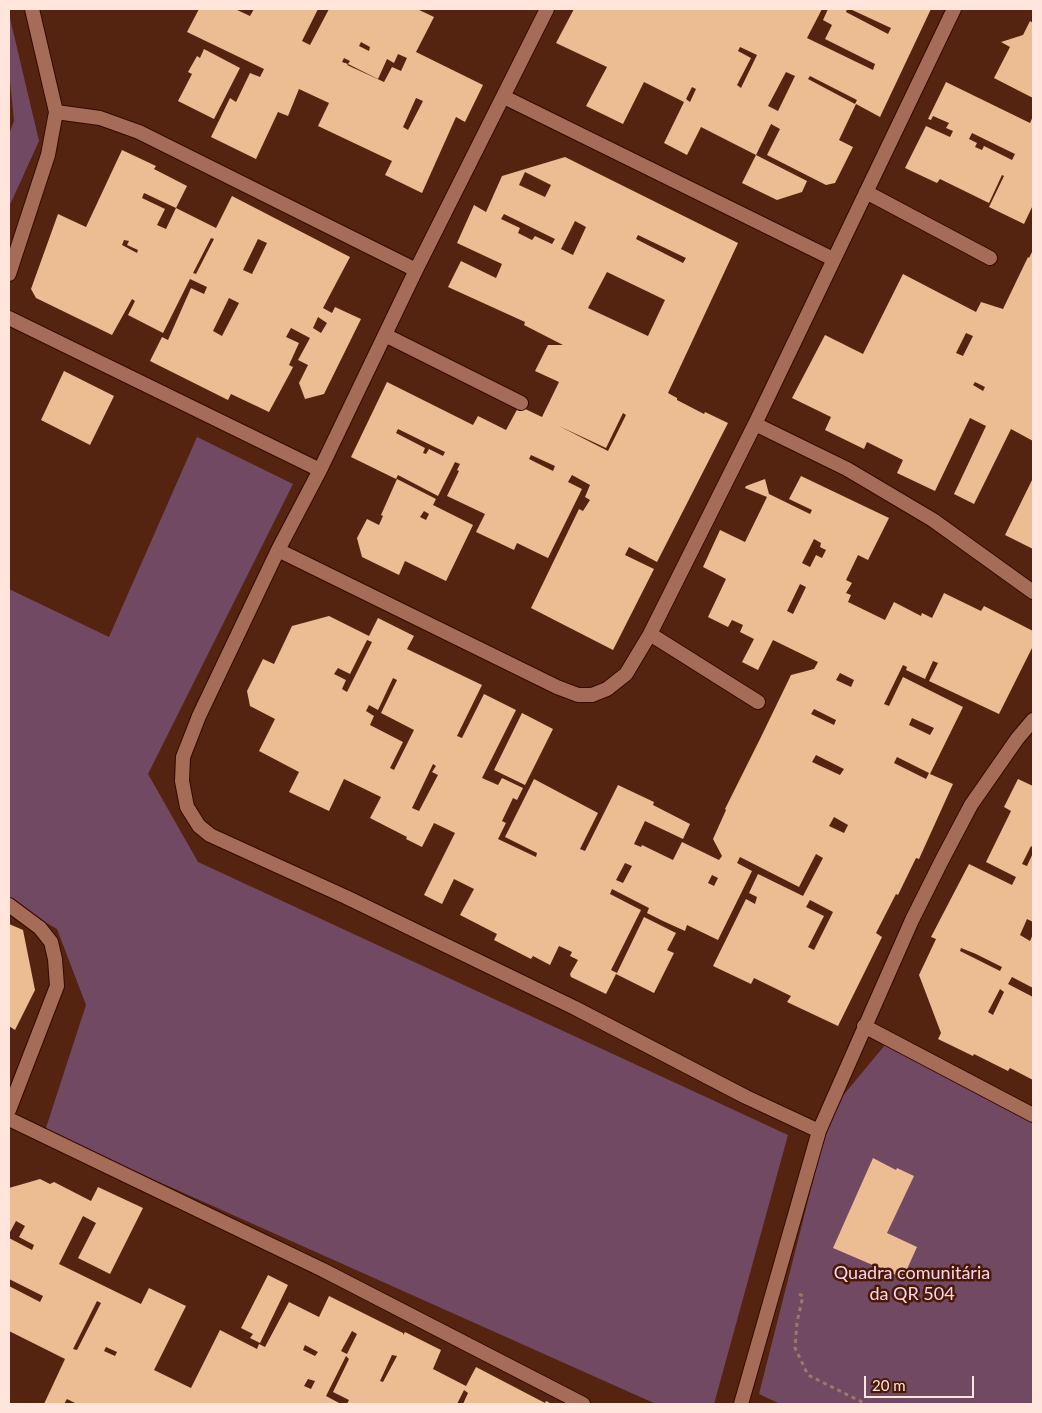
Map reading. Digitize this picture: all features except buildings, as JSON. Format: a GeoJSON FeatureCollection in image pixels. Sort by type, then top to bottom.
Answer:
{"type":"FeatureCollection","features":[{"type":"Feature","properties":{"kind":"street"},"geometry":{"type":"LineString","coordinates":[[9,274],[48,155],[56,112],[32,9]]}},
{"type":"Feature","properties":{"kind":"street"},"geometry":{"type":"LineString","coordinates":[[547,9],[416,270],[320,470],[278,550],[199,716],[183,757],[182,781],[187,807],[199,826],[210,835],[381,914],[575,1008],[746,1097],[819,1131]]}},
{"type":"Feature","properties":{"kind":"street"},"geometry":{"type":"LineString","coordinates":[[278,550],[557,687],[578,694],[592,694],[618,682],[626,674],[650,634],[756,424],[833,258],[954,9]]}},
{"type":"Feature","properties":{"kind":"street"},"geometry":{"type":"LineString","coordinates":[[504,97],[833,258]]}},
{"type":"Feature","properties":{"kind":"street"},"geometry":{"type":"LineString","coordinates":[[56,112],[100,118],[139,132],[416,270]]}},
{"type":"Feature","properties":{"kind":"street"},"geometry":{"type":"LineString","coordinates":[[866,192],[990,258]]}},
{"type":"Feature","properties":{"kind":"street"},"geometry":{"type":"LineString","coordinates":[[9,318],[320,470]]}},
{"type":"Feature","properties":{"kind":"street"},"geometry":{"type":"LineString","coordinates":[[384,335],[521,403]]}},
{"type":"Feature","properties":{"kind":"street"},"geometry":{"type":"LineString","coordinates":[[756,424],[847,469],[932,520],[1033,592]]}},
{"type":"Feature","properties":{"kind":"street"},"geometry":{"type":"LineString","coordinates":[[650,634],[758,702]]}},
{"type":"Feature","properties":{"kind":"street"},"geometry":{"type":"LineString","coordinates":[[742,1404],[819,1131],[912,920],[972,805],[1033,720]]}},
{"type":"Feature","properties":{"kind":"street"},"geometry":{"type":"LineString","coordinates":[[9,905],[40,928],[51,942],[55,959],[57,986],[9,1110]]}},
{"type":"Feature","properties":{"kind":"street"},"geometry":{"type":"LineString","coordinates":[[864,1026],[1033,1115]]}},
{"type":"Feature","properties":{"kind":"street"},"geometry":{"type":"LineString","coordinates":[[9,1119],[323,1270],[583,1404]]}},
{"type":"Feature","properties":{"kind":"path"},"geometry":{"type":"LineString","coordinates":[[776,1287],[803,1296],[797,1322],[795,1348],[808,1375],[866,1404]]}},
{"type":"Feature","properties":{"kind":"green space"},"geometry":{"type":"Polygon","coordinates":[[[9,14],[39,141],[9,207],[9,134],[14,121],[9,70],[9,14]]]}},
{"type":"Feature","properties":{"kind":"green space"},"geometry":{"type":"Polygon","coordinates":[[[197,437],[293,484],[148,774],[198,862],[788,1135],[714,1404],[656,1404],[45,1131],[86,1005],[57,929],[9,901],[9,589],[109,637],[197,437]]]}},
{"type":"Feature","properties":{"kind":"green space","name":"Quadra comunitária da QR 504"},"geometry":{"type":"Polygon","coordinates":[[[890,1039],[1033,1109],[1033,1404],[780,1404],[759,1394],[831,1110],[890,1039]]]}}]}
